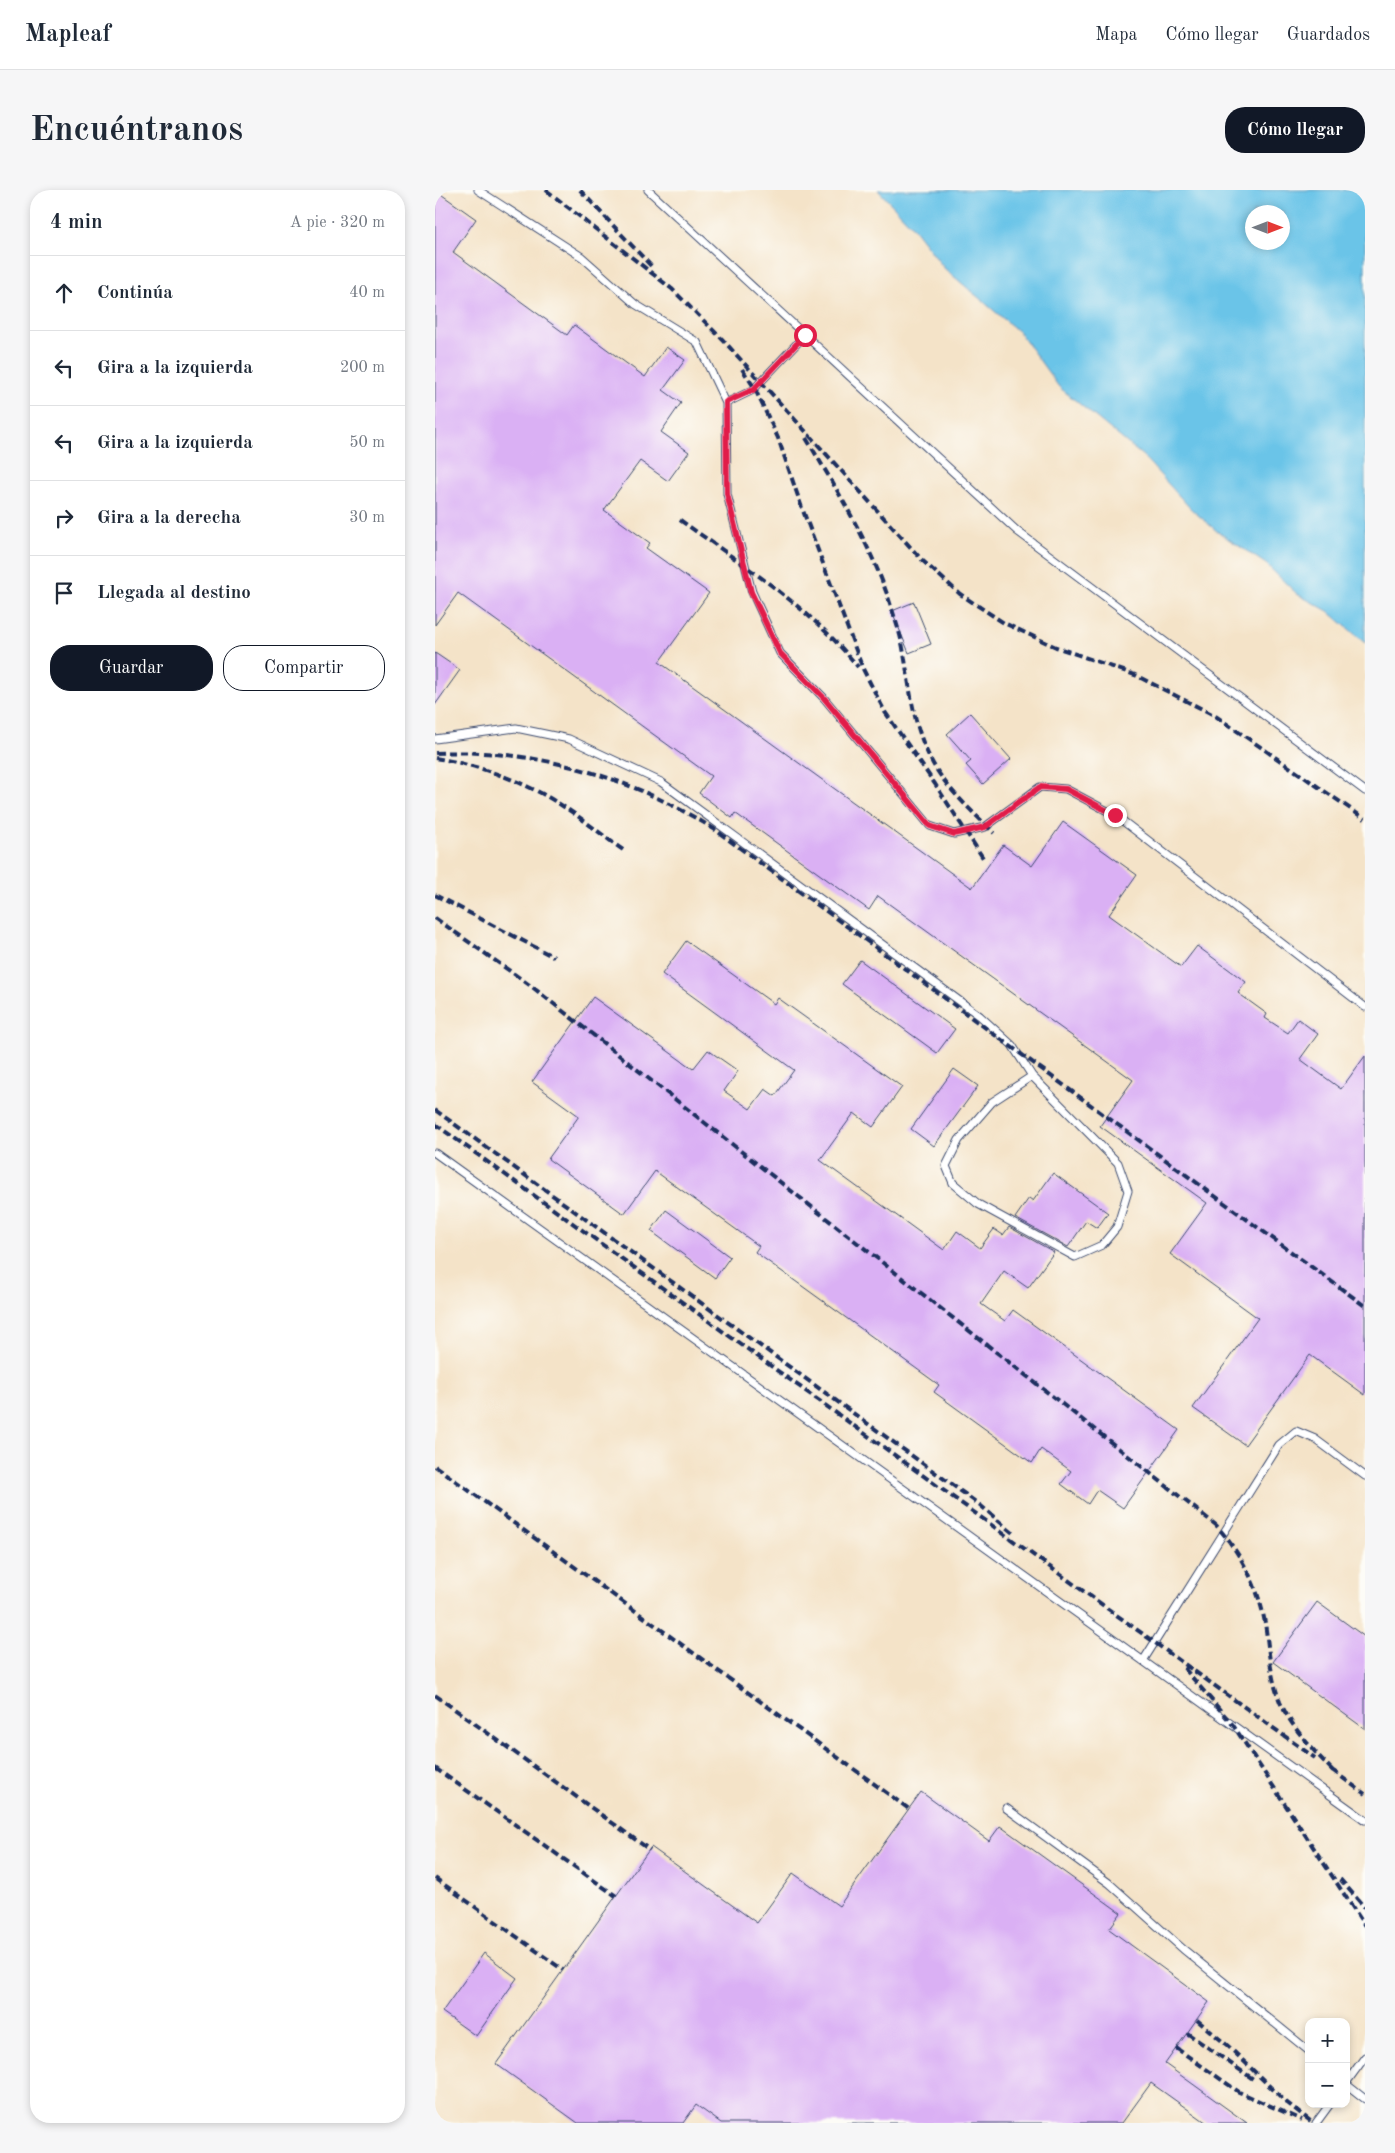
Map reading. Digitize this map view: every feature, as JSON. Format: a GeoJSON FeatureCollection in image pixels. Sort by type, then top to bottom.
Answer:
{"type":"FeatureCollection","features":[{"type":"Feature","properties":{"kind":"lane"},"geometry":{"type":"LineString","coordinates":[[478,190],[582,257],[635,304],[697,342],[726,402],[727,494],[751,592],[780,653],[824,698],[930,826],[954,834],[985,827],[1040,787],[1066,789],[1115,815],[1365,1007]]}},
{"type":"Feature","properties":{"kind":"lane"},"geometry":{"type":"LineString","coordinates":[[648,190],[1017,531],[1365,791]]}},
{"type":"Feature","properties":{"kind":"lane"},"geometry":{"type":"LineString","coordinates":[[726,402],[753,390],[805,335]]}},
{"type":"Feature","properties":{"kind":"lane"},"geometry":{"type":"LineString","coordinates":[[435,739],[516,728],[569,739],[661,782],[980,1016],[1011,1044],[1032,1076],[1118,1163],[1128,1191],[1117,1227],[1102,1245],[1075,1257],[978,1204],[953,1183],[946,1166],[959,1140],[992,1102],[1032,1076]]}},
{"type":"Feature","properties":{"kind":"lane"},"geometry":{"type":"LineString","coordinates":[[435,1153],[1365,1820]]}},
{"type":"Feature","properties":{"kind":"lane"},"geometry":{"type":"LineString","coordinates":[[1143,1661],[1279,1445],[1296,1431],[1315,1439],[1365,1476]]}},
{"type":"Feature","properties":{"kind":"lane"},"geometry":{"type":"LineString","coordinates":[[1005,1808],[1109,1883],[1183,1949],[1305,2048]]}},
{"type":"Feature","properties":{"kind":"lane"},"geometry":{"type":"LineString","coordinates":[[1350,2078],[1365,2057]]}},
{"type":"Feature","properties":{"kind":"lane"},"geometry":{"type":"LineString","coordinates":[[1350,2086],[1365,2099]]}},
{"type":"Feature","properties":{"kind":"lane"},"geometry":{"type":"LineString","coordinates":[[1316,2123],[1327,2108]]}},
{"type":"Feature","properties":{"kind":"water"},"geometry":{"type":"Polygon","coordinates":[[[878,190],[1365,190],[1365,643],[1328,611],[1297,594],[1266,564],[1218,532],[1191,509],[1143,456],[1059,387],[1019,332],[944,268],[911,225],[878,190]]]}},
{"type":"Feature","properties":{"kind":"building"},"geometry":{"type":"Polygon","coordinates":[[[435,190],[476,219],[453,252],[567,335],[574,325],[645,377],[666,347],[685,360],[663,390],[681,403],[661,432],[689,452],[668,481],[640,461],[604,510],[650,543],[646,548],[709,593],[659,662],[972,888],[1003,845],[1032,866],[1063,822],[1137,875],[1109,915],[1181,967],[1197,946],[1246,982],[1238,993],[1267,1014],[1265,1018],[1288,1033],[1298,1019],[1318,1034],[1300,1059],[1341,1089],[1365,1056],[1365,1395],[1310,1355],[1245,1445],[1193,1408],[1258,1318],[1170,1254],[1207,1203],[1100,1126],[1133,1080],[878,896],[869,910],[735,813],[732,818],[699,793],[711,776],[458,593],[435,625],[435,190]]]}},
{"type":"Feature","properties":{"kind":"building"},"geometry":{"type":"Polygon","coordinates":[[[914,602],[931,644],[909,653],[892,611],[914,602]]]}},
{"type":"Feature","properties":{"kind":"building"},"geometry":{"type":"Polygon","coordinates":[[[435,653],[460,670],[435,705],[435,653]]]}},
{"type":"Feature","properties":{"kind":"building"},"geometry":{"type":"Polygon","coordinates":[[[970,713],[1011,759],[983,784],[966,765],[971,761],[947,734],[970,713]]]}},
{"type":"Feature","properties":{"kind":"building"},"geometry":{"type":"Polygon","coordinates":[[[686,941],[774,1004],[778,998],[902,1087],[873,1127],[854,1113],[820,1160],[944,1250],[957,1231],[980,1248],[994,1229],[1003,1235],[1009,1227],[1054,1252],[1028,1288],[1004,1271],[981,1304],[1005,1321],[1013,1310],[1179,1430],[1123,1508],[1097,1490],[1088,1504],[1061,1484],[1071,1471],[1041,1449],[1032,1463],[934,1392],[939,1385],[755,1252],[759,1246],[655,1171],[624,1214],[548,1159],[579,1116],[532,1082],[593,997],[693,1069],[708,1050],[738,1071],[724,1091],[750,1109],[765,1089],[775,1096],[794,1070],[662,974],[686,941]]]}},
{"type":"Feature","properties":{"kind":"building"},"geometry":{"type":"Polygon","coordinates":[[[860,960],[955,1029],[937,1053],[842,984],[860,960]]]}},
{"type":"Feature","properties":{"kind":"building"},"geometry":{"type":"Polygon","coordinates":[[[954,1069],[978,1086],[934,1146],[911,1129],[954,1069]]]}},
{"type":"Feature","properties":{"kind":"building"},"geometry":{"type":"Polygon","coordinates":[[[1053,1173],[1108,1213],[1097,1228],[1086,1221],[1068,1247],[1015,1218],[1029,1198],[1033,1201],[1053,1173]]]}},
{"type":"Feature","properties":{"kind":"building"},"geometry":{"type":"Polygon","coordinates":[[[666,1210],[730,1257],[715,1278],[651,1231],[666,1210]]]}},
{"type":"Feature","properties":{"kind":"building"},"geometry":{"type":"Polygon","coordinates":[[[1317,1602],[1365,1637],[1365,1729],[1273,1662],[1317,1602]]]}},
{"type":"Feature","properties":{"kind":"building"},"geometry":{"type":"Polygon","coordinates":[[[921,1792],[989,1841],[1000,1826],[1121,1913],[1109,1929],[1209,2002],[1165,2064],[1247,2123],[1207,2123],[1151,2083],[1122,2123],[721,2123],[696,2105],[683,2123],[578,2123],[496,2064],[651,1847],[757,1923],[793,1873],[839,1906],[921,1792]]]}},
{"type":"Feature","properties":{"kind":"building"},"geometry":{"type":"Polygon","coordinates":[[[484,1953],[517,1978],[476,2036],[442,2012],[484,1953]]]}},
{"type":"Feature","properties":{"kind":"railway"},"geometry":{"type":"LineString","coordinates":[[546,190],[672,289],[723,340],[923,561],[960,594],[1004,623],[1056,647],[1135,675],[1214,715],[1365,819]]}},
{"type":"Feature","properties":{"kind":"railway"},"geometry":{"type":"LineString","coordinates":[[580,190],[652,267]]}},
{"type":"Feature","properties":{"kind":"railway"},"geometry":{"type":"LineString","coordinates":[[742,369],[754,387],[778,438],[802,508],[863,669],[885,712],[985,861]]}},
{"type":"Feature","properties":{"kind":"railway"},"geometry":{"type":"LineString","coordinates":[[806,438],[863,537],[881,579],[902,642],[915,718],[930,758],[951,789],[994,833]]}},
{"type":"Feature","properties":{"kind":"railway"},"geometry":{"type":"LineString","coordinates":[[680,520],[751,570],[797,606],[819,625],[858,667]]}},
{"type":"Feature","properties":{"kind":"railway"},"geometry":{"type":"LineString","coordinates":[[435,753],[509,755],[581,769],[649,794],[682,810],[714,829],[1365,1306]]}},
{"type":"Feature","properties":{"kind":"railway"},"geometry":{"type":"LineString","coordinates":[[435,758],[468,765],[500,775],[547,796],[623,850]]}},
{"type":"Feature","properties":{"kind":"railway"},"geometry":{"type":"LineString","coordinates":[[435,895],[554,957]]}},
{"type":"Feature","properties":{"kind":"railway"},"geometry":{"type":"LineString","coordinates":[[435,918],[531,986],[1216,1525],[1241,1559],[1258,1596],[1265,1623],[1272,1673],[1280,1702],[1298,1731],[1336,1774]]}},
{"type":"Feature","properties":{"kind":"railway"},"geometry":{"type":"LineString","coordinates":[[435,1110],[980,1505],[1014,1534]]}},
{"type":"Feature","properties":{"kind":"railway"},"geometry":{"type":"LineString","coordinates":[[435,1124],[1315,1758]]}},
{"type":"Feature","properties":{"kind":"railway"},"geometry":{"type":"LineString","coordinates":[[435,1466],[909,1809]]}},
{"type":"Feature","properties":{"kind":"railway"},"geometry":{"type":"LineString","coordinates":[[1184,1668],[1233,1725],[1365,1926]]}},
{"type":"Feature","properties":{"kind":"railway"},"geometry":{"type":"LineString","coordinates":[[435,1695],[650,1850]]}},
{"type":"Feature","properties":{"kind":"railway"},"geometry":{"type":"LineString","coordinates":[[435,1768],[616,1896]]}},
{"type":"Feature","properties":{"kind":"railway"},"geometry":{"type":"LineString","coordinates":[[1332,1770],[1365,1794]]}},
{"type":"Feature","properties":{"kind":"railway"},"geometry":{"type":"LineString","coordinates":[[435,1878],[563,1970]]}},
{"type":"Feature","properties":{"kind":"railway"},"geometry":{"type":"LineString","coordinates":[[1340,1879],[1365,1908]]}},
{"type":"Feature","properties":{"kind":"railway"},"geometry":{"type":"LineString","coordinates":[[1197,2020],[1228,2046],[1286,2102],[1313,2123]]}},
{"type":"Feature","properties":{"kind":"railway"},"geometry":{"type":"LineString","coordinates":[[1187,2033],[1253,2079]]}},
{"type":"Feature","properties":{"kind":"railway"},"geometry":{"type":"LineString","coordinates":[[1176,2048],[1239,2092],[1302,2120]]}},
{"type":"Feature","properties":{"kind":"route"},"geometry":{"type":"LineString","coordinates":[[805,335],[753,390],[726,402],[727,494],[751,592],[780,653],[824,698],[930,826],[954,834],[985,827],[1040,787],[1066,789],[1115,815]]}}]}
